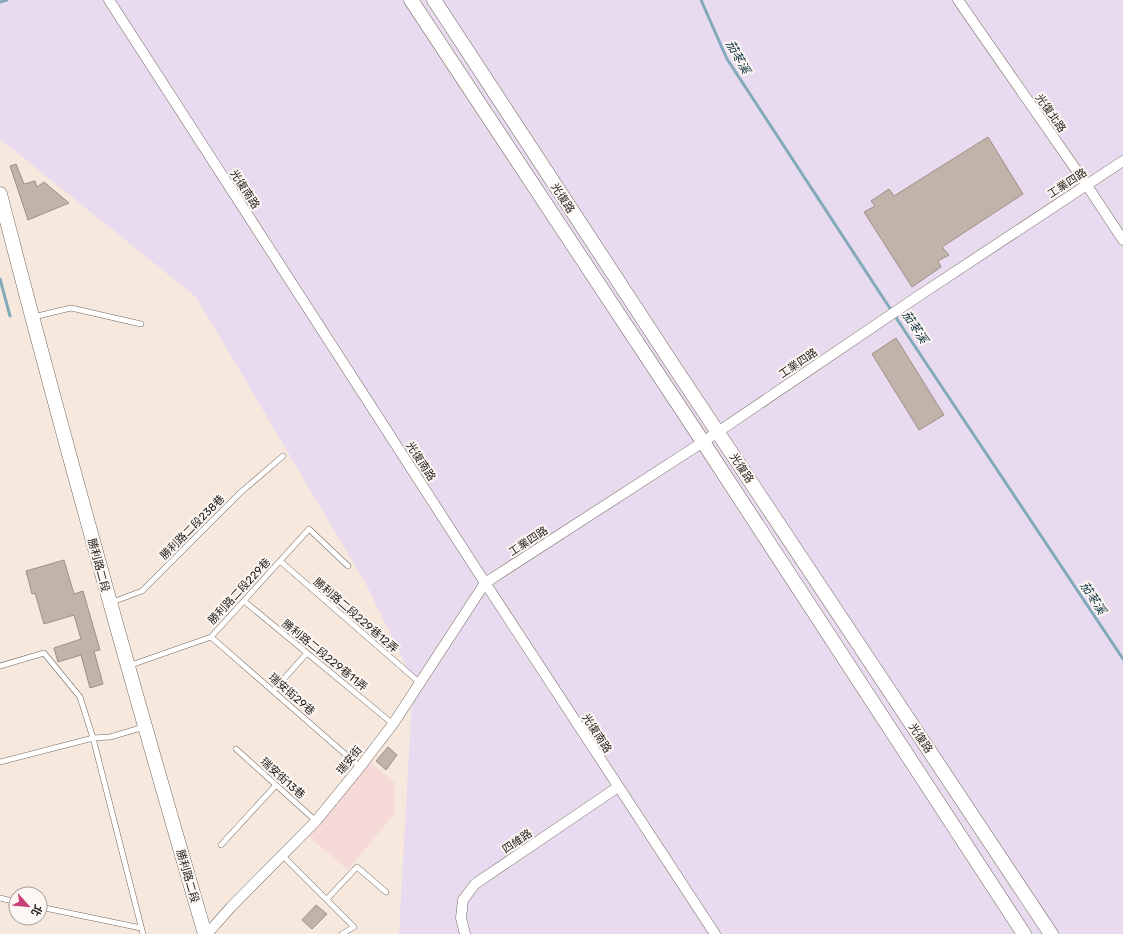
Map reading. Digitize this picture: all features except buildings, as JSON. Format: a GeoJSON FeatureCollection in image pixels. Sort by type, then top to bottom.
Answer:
{"type":"FeatureCollection","features":[{"type":"Feature","properties":{"kind":"street","name":"光復南路"},"geometry":{"type":"LineString","coordinates":[[109,0],[485,583],[715,934]]}},
{"type":"Feature","properties":{"kind":"street","name":"光復路"},"geometry":{"type":"LineString","coordinates":[[411,0],[703,442],[1024,934]]}},
{"type":"Feature","properties":{"kind":"street","name":"光復路"},"geometry":{"type":"LineString","coordinates":[[434,0],[1051,934]]}},
{"type":"Feature","properties":{"kind":"street","name":"光復北路"},"geometry":{"type":"LineString","coordinates":[[958,0],[1086,184],[1123,240]]}},
{"type":"Feature","properties":{"kind":"street","name":"工業四路"},"geometry":{"type":"LineString","coordinates":[[485,583],[703,442],[917,297],[1123,161]]}},
{"type":"Feature","properties":{"kind":"street","name":"勝利路二段"},"geometry":{"type":"LineString","coordinates":[[0,194],[127,666],[206,934]]}},
{"type":"Feature","properties":{"kind":"street","name":"瑞安街"},"geometry":{"type":"LineString","coordinates":[[206,934],[282,854],[316,821],[360,767],[394,724],[485,583]]}},
{"type":"Feature","properties":{"kind":"street","name":"四維路"},"geometry":{"type":"LineString","coordinates":[[465,934],[461,918],[463,900],[475,884],[618,787]]}},
{"type":"Feature","properties":{"kind":"lane"},"geometry":{"type":"LineString","coordinates":[[32,317],[71,308],[141,324]]}},
{"type":"Feature","properties":{"kind":"lane","name":"勝利路二段238巷"},"geometry":{"type":"LineString","coordinates":[[110,604],[142,591],[240,493],[283,456]]}},
{"type":"Feature","properties":{"kind":"lane","name":"勝利路二段229巷"},"geometry":{"type":"LineString","coordinates":[[127,666],[211,637],[309,528],[348,566]]}},
{"type":"Feature","properties":{"kind":"lane","name":"勝利路二段229巷12弄"},"geometry":{"type":"LineString","coordinates":[[280,561],[420,683]]}},
{"type":"Feature","properties":{"kind":"lane","name":"勝利路二段229巷11弄"},"geometry":{"type":"LineString","coordinates":[[244,601],[394,724]]}},
{"type":"Feature","properties":{"kind":"lane","name":"瑞安街29巷"},"geometry":{"type":"LineString","coordinates":[[211,637],[360,767]]}},
{"type":"Feature","properties":{"kind":"lane"},"geometry":{"type":"LineString","coordinates":[[273,691],[307,653]]}},
{"type":"Feature","properties":{"kind":"lane"},"geometry":{"type":"LineString","coordinates":[[0,666],[44,654],[80,698],[93,738],[142,931],[48,909]]}},
{"type":"Feature","properties":{"kind":"lane"},"geometry":{"type":"LineString","coordinates":[[0,762],[93,738],[110,736],[145,727]]}},
{"type":"Feature","properties":{"kind":"lane","name":"瑞安街13巷"},"geometry":{"type":"LineString","coordinates":[[236,749],[316,821]]}},
{"type":"Feature","properties":{"kind":"lane"},"geometry":{"type":"LineString","coordinates":[[221,845],[276,785]]}},
{"type":"Feature","properties":{"kind":"lane"},"geometry":{"type":"LineString","coordinates":[[282,854],[354,927],[342,934]]}},
{"type":"Feature","properties":{"kind":"lane"},"geometry":{"type":"LineString","coordinates":[[327,899],[358,867],[386,892]]}},
{"type":"Feature","properties":{"kind":"shaded area"},"geometry":{"type":"Polygon","coordinates":[[[0,0],[1123,0],[1123,934],[399,934],[413,680],[366,584],[196,297],[0,139],[0,0]]]}},
{"type":"Feature","properties":{"kind":"shaded area"},"geometry":{"type":"Polygon","coordinates":[[[370,762],[395,783],[395,813],[348,870],[308,836],[370,762]]]}},
{"type":"Feature","properties":{"kind":"waterway"},"geometry":{"type":"LineString","coordinates":[[0,2],[7,0]]}},
{"type":"Feature","properties":{"kind":"waterway","name":"茄苳溪"},"geometry":{"type":"LineString","coordinates":[[701,0],[727,59],[910,339],[1123,659]]}},
{"type":"Feature","properties":{"kind":"waterway"},"geometry":{"type":"LineString","coordinates":[[0,279],[10,316]]}}]}
